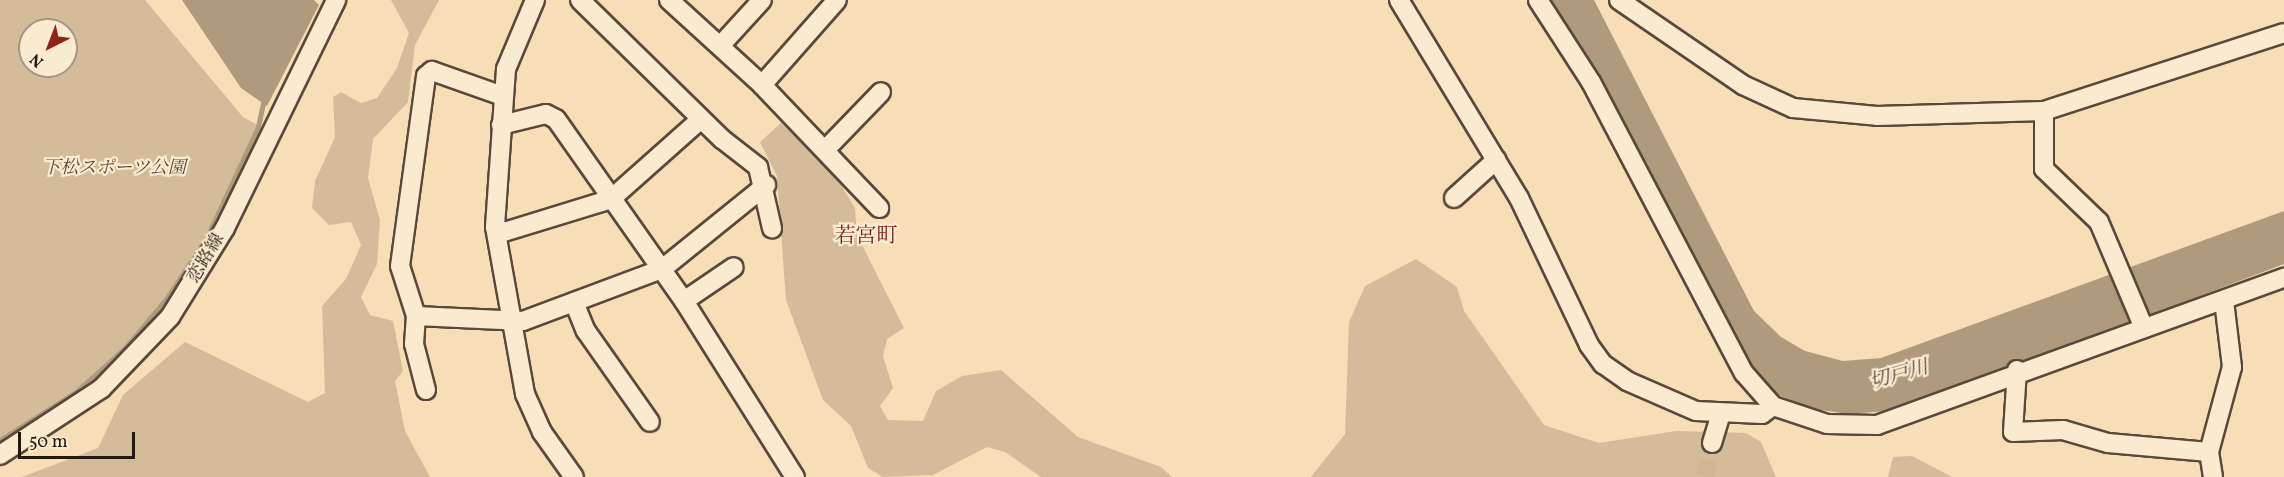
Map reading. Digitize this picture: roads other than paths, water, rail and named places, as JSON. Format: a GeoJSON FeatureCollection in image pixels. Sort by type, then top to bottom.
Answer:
{"type":"FeatureCollection","features":[{"type":"Feature","properties":{"kind":"street","name":"恋路線"},"geometry":{"type":"LineString","coordinates":[[0,455],[101,389],[170,317],[225,228],[336,0]]}},
{"type":"Feature","properties":{"kind":"street"},"geometry":{"type":"LineString","coordinates":[[535,0],[513,45],[503,96],[495,227],[525,394],[542,432],[574,477]]}},
{"type":"Feature","properties":{"kind":"street"},"geometry":{"type":"LineString","coordinates":[[580,0],[701,119],[758,167],[766,185],[772,228]]}},
{"type":"Feature","properties":{"kind":"street"},"geometry":{"type":"LineString","coordinates":[[669,0],[762,85],[826,149],[879,208]]}},
{"type":"Feature","properties":{"kind":"street"},"geometry":{"type":"LineString","coordinates":[[720,46],[762,0]]}},
{"type":"Feature","properties":{"kind":"street"},"geometry":{"type":"LineString","coordinates":[[762,85],[837,0]]}},
{"type":"Feature","properties":{"kind":"street"},"geometry":{"type":"LineString","coordinates":[[1399,0],[1496,160],[1554,263],[1588,345],[1603,364],[1666,399],[1720,416],[1761,414],[1773,406]]}},
{"type":"Feature","properties":{"kind":"street"},"geometry":{"type":"LineString","coordinates":[[1538,0],[1591,82],[1749,382],[1773,406],[1827,424],[1876,425],[2017,370],[2143,325],[2224,301],[2284,278]]}},
{"type":"Feature","properties":{"kind":"street"},"geometry":{"type":"LineString","coordinates":[[1619,0],[1743,86],[1793,108],[1933,118],[2044,111],[2284,33]]}},
{"type":"Feature","properties":{"kind":"street"},"geometry":{"type":"LineString","coordinates":[[426,390],[414,344],[416,316],[400,266],[426,76],[432,71],[503,96]]}},
{"type":"Feature","properties":{"kind":"street"},"geometry":{"type":"LineString","coordinates":[[826,149],[881,92]]}},
{"type":"Feature","properties":{"kind":"street"},"geometry":{"type":"LineString","coordinates":[[2044,111],[2044,169],[2098,222],[2118,260],[2143,325]]}},
{"type":"Feature","properties":{"kind":"street"},"geometry":{"type":"LineString","coordinates":[[501,124],[546,114],[556,119],[684,301],[795,477]]}},
{"type":"Feature","properties":{"kind":"street"},"geometry":{"type":"LineString","coordinates":[[495,227],[504,232],[611,199],[701,119]]}},
{"type":"Feature","properties":{"kind":"street"},"geometry":{"type":"LineString","coordinates":[[1454,198],[1496,160]]}},
{"type":"Feature","properties":{"kind":"street"},"geometry":{"type":"LineString","coordinates":[[416,316],[511,322],[574,302],[662,269],[766,185]]}},
{"type":"Feature","properties":{"kind":"street"},"geometry":{"type":"LineString","coordinates":[[684,301],[734,267]]}},
{"type":"Feature","properties":{"kind":"street"},"geometry":{"type":"LineString","coordinates":[[2213,477],[2209,452],[2232,368],[2224,301]]}},
{"type":"Feature","properties":{"kind":"street"},"geometry":{"type":"LineString","coordinates":[[574,302],[586,331],[650,422]]}},
{"type":"Feature","properties":{"kind":"street"},"geometry":{"type":"LineString","coordinates":[[2017,370],[2013,432],[2063,430],[2108,443],[2209,452]]}},
{"type":"Feature","properties":{"kind":"street"},"geometry":{"type":"LineString","coordinates":[[1712,443],[1720,416]]}},
{"type":"Feature","properties":{"kind":"water"},"geometry":{"type":"Polygon","coordinates":[[[182,0],[314,0],[319,5],[267,106],[241,88],[182,0]]]}},
{"type":"Feature","properties":{"kind":"water","name":"切戸川"},"geometry":{"type":"Polygon","coordinates":[[[1550,0],[1594,0],[1754,311],[1781,337],[1805,351],[1843,361],[1881,358],[2284,211],[2284,264],[1900,410],[1848,414],[1808,408],[1766,389],[1746,360],[1646,162],[1550,0]]]}},
{"type":"Feature","properties":{"kind":"waterway"},"geometry":{"type":"LineString","coordinates":[[0,440],[76,392],[126,347],[167,298],[207,237],[258,127],[264,99]]}},
{"type":"Feature","properties":{"kind":"tunnel"},"geometry":{"type":"LineString","coordinates":[[1705,477],[1712,443]]}},
{"type":"Feature","properties":{"kind":"district","name":"若宮町"},"geometry":{"type":"Point","coordinates":[866,237]}},
{"type":"Feature","properties":{"kind":"park label","name":"下松スポーツ公園"},"geometry":{"type":"Point","coordinates":[114,169]}}]}
